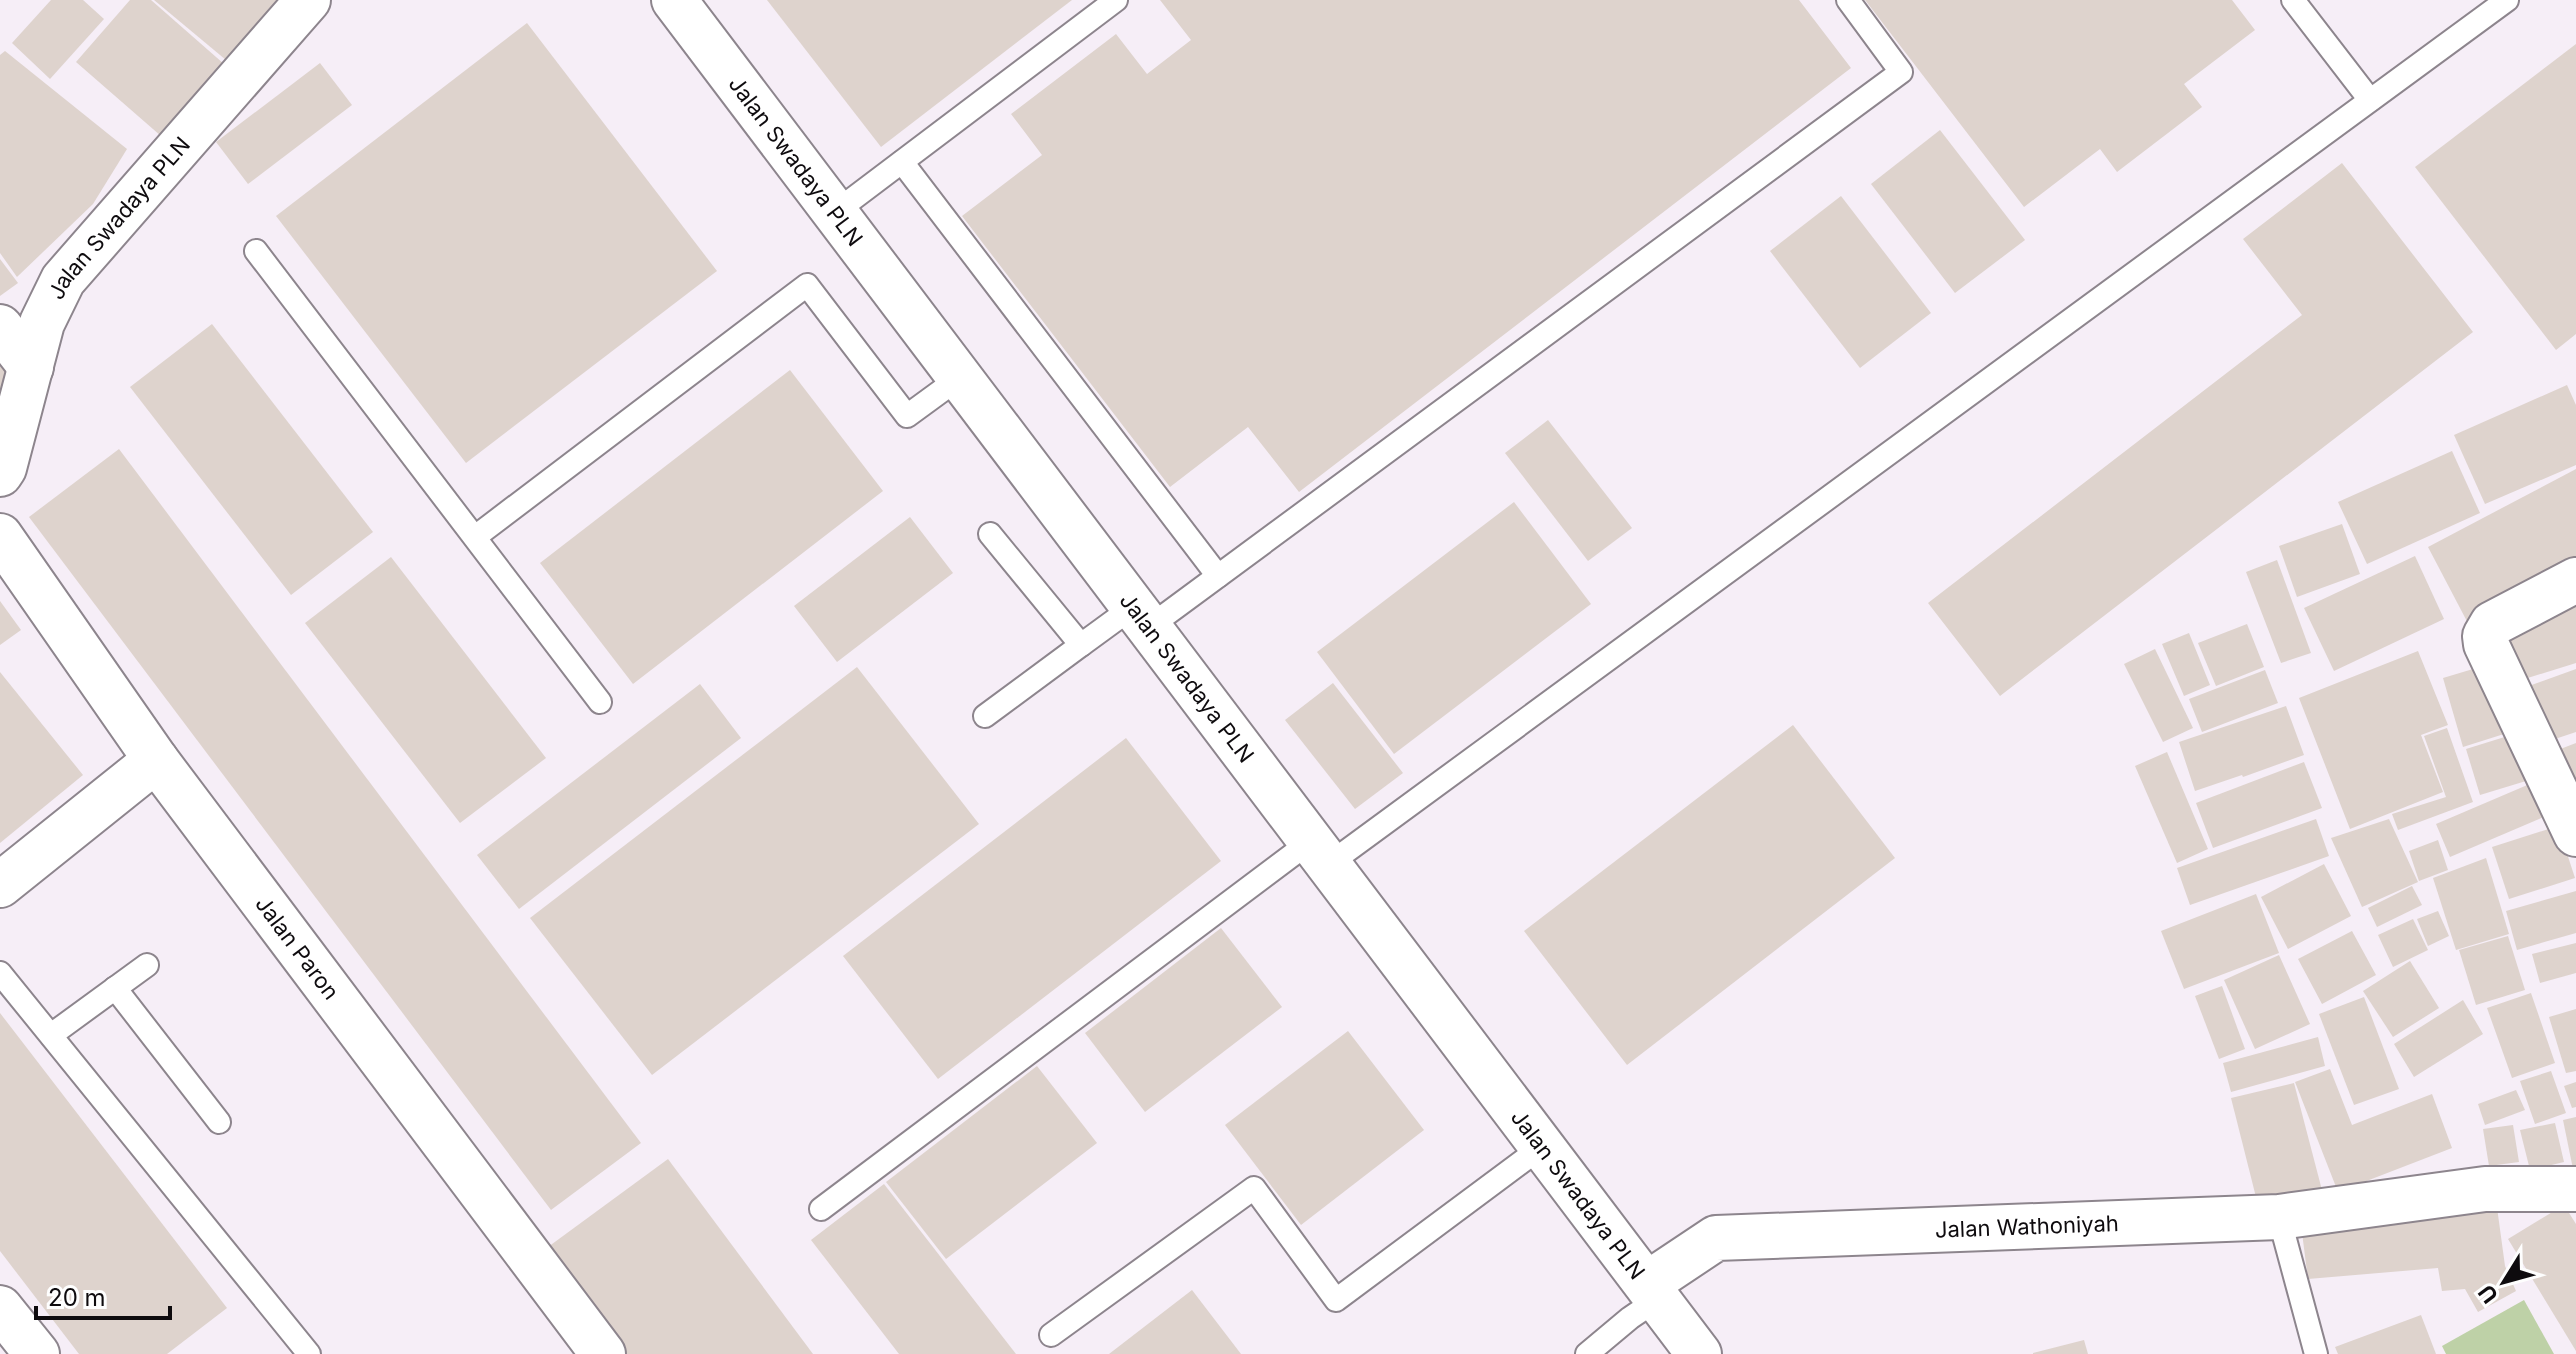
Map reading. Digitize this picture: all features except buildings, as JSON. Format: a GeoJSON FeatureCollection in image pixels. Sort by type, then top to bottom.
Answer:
{"type":"FeatureCollection","features":[{"type":"Feature","properties":{"kind":"street","name":"Jalan Swadaya PLN"},"geometry":{"type":"LineString","coordinates":[[0,474],[42,323],[63,280],[308,0]]}},
{"type":"Feature","properties":{"kind":"street","name":"Jalan Swadaya PLN"},"geometry":{"type":"LineString","coordinates":[[674,0],[1699,1354]]}},
{"type":"Feature","properties":{"kind":"street"},"geometry":{"type":"LineString","coordinates":[[0,327],[31,367]]}},
{"type":"Feature","properties":{"kind":"street","name":"Jalan Paron"},"geometry":{"type":"LineString","coordinates":[[0,536],[156,760],[603,1354]]}},
{"type":"Feature","properties":{"kind":"street"},"geometry":{"type":"LineString","coordinates":[[2576,580],[2492,624],[2485,636],[2486,644],[2576,834]]}},
{"type":"Feature","properties":{"kind":"street"},"geometry":{"type":"LineString","coordinates":[[0,885],[156,760]]}},
{"type":"Feature","properties":{"kind":"street","name":"Jalan Wathoniyah"},"geometry":{"type":"LineString","coordinates":[[1653,1291],[1716,1238],[2279,1217],[2485,1189],[2576,1189]]}},
{"type":"Feature","properties":{"kind":"street"},"geometry":{"type":"LineString","coordinates":[[0,1308],[37,1354]]}},
{"type":"Feature","properties":{"kind":"lane"},"geometry":{"type":"LineString","coordinates":[[834,213],[1116,0]]}},
{"type":"Feature","properties":{"kind":"lane"},"geometry":{"type":"LineString","coordinates":[[985,716],[1081,645],[1218,576],[1901,72],[1848,0]]}},
{"type":"Feature","properties":{"kind":"lane"},"geometry":{"type":"LineString","coordinates":[[2293,0],[2370,100]]}},
{"type":"Feature","properties":{"kind":"lane"},"geometry":{"type":"LineString","coordinates":[[821,1209],[2507,0]]}},
{"type":"Feature","properties":{"kind":"lane"},"geometry":{"type":"LineString","coordinates":[[902,162],[1218,576]]}},
{"type":"Feature","properties":{"kind":"lane"},"geometry":{"type":"LineString","coordinates":[[256,251],[600,702]]}},
{"type":"Feature","properties":{"kind":"lane"},"geometry":{"type":"LineString","coordinates":[[475,537],[807,285],[907,416],[959,378]]}},
{"type":"Feature","properties":{"kind":"lane"},"geometry":{"type":"LineString","coordinates":[[990,534],[1081,645]]}},
{"type":"Feature","properties":{"kind":"lane"},"geometry":{"type":"LineString","coordinates":[[51,1035],[147,965]]}},
{"type":"Feature","properties":{"kind":"lane"},"geometry":{"type":"LineString","coordinates":[[0,973],[309,1354]]}},
{"type":"Feature","properties":{"kind":"lane"},"geometry":{"type":"LineString","coordinates":[[115,988],[219,1122]]}},
{"type":"Feature","properties":{"kind":"lane"},"geometry":{"type":"LineString","coordinates":[[1051,1335],[1254,1188],[1336,1300],[1543,1146]]}},
{"type":"Feature","properties":{"kind":"lane"},"geometry":{"type":"LineString","coordinates":[[2279,1217],[2316,1354]]}},
{"type":"Feature","properties":{"kind":"lane"},"geometry":{"type":"LineString","coordinates":[[1587,1354],[1630,1318],[1653,1291]]}},
{"type":"Feature","properties":{"kind":"green space"},"geometry":{"type":"Polygon","coordinates":[[[2524,1300],[2554,1354],[2446,1354],[2442,1346],[2524,1300]]]}}]}
